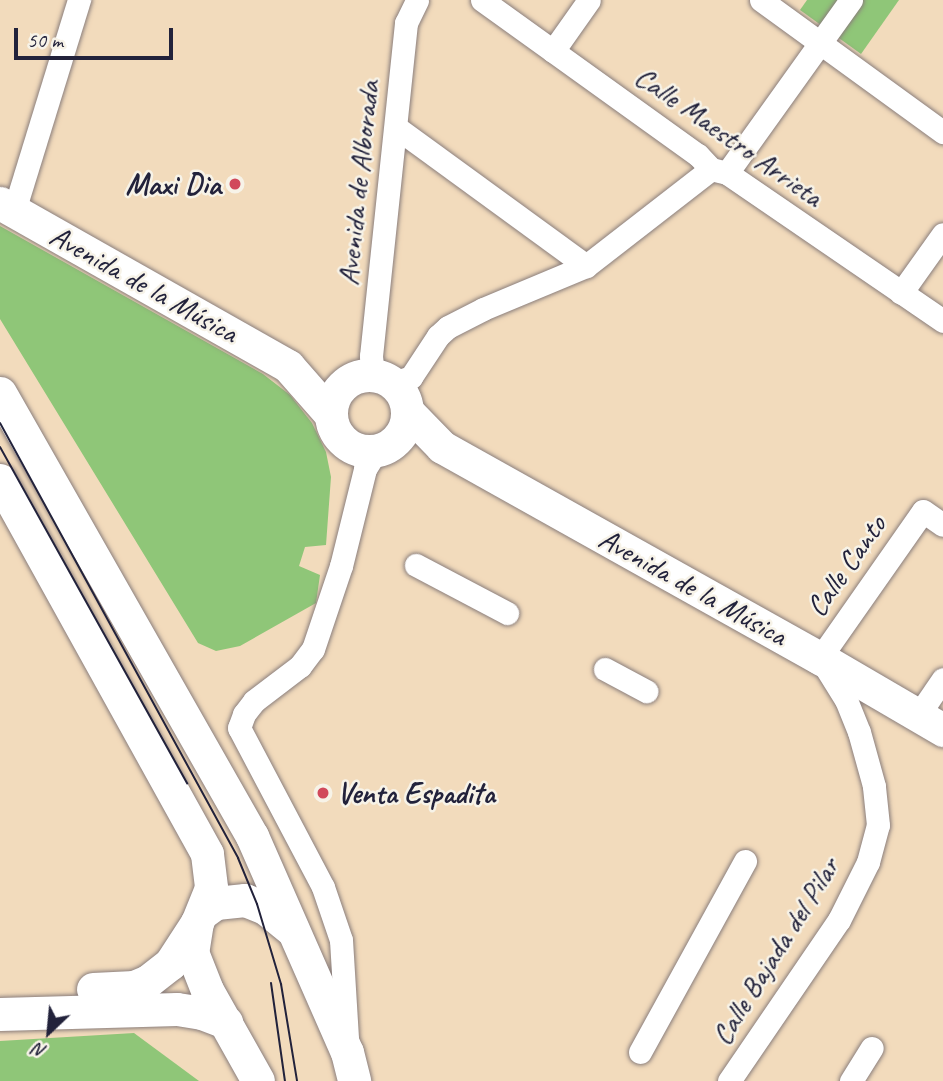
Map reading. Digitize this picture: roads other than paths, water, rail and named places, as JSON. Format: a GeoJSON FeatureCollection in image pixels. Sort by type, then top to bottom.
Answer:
{"type":"FeatureCollection","features":[{"type":"Feature","properties":{"kind":"main road","name":"Avenida de la Música"},"geometry":{"type":"LineString","coordinates":[[7,207],[288,366],[331,415],[333,425],[346,443],[355,448],[383,406]]}},
{"type":"Feature","properties":{"kind":"main road","name":"Avenida de la Música"},"geometry":{"type":"LineString","coordinates":[[288,366],[299,366],[383,406],[412,438],[431,447],[442,447],[920,716]]}},
{"type":"Feature","properties":{"kind":"main road"},"geometry":{"type":"LineString","coordinates":[[0,393],[251,836],[350,1063],[370,1071],[377,1081]]}},
{"type":"Feature","properties":{"kind":"main road"},"geometry":{"type":"LineString","coordinates":[[331,415],[336,394],[383,406]]}},
{"type":"Feature","properties":{"kind":"main road"},"geometry":{"type":"LineString","coordinates":[[0,480],[207,854],[211,888],[199,918],[192,951],[197,970],[258,1081]]}},
{"type":"Feature","properties":{"kind":"main road"},"geometry":{"type":"LineString","coordinates":[[0,994],[134,987],[148,981],[170,964],[199,918],[216,903],[248,900],[265,908],[295,932]]}},
{"type":"Feature","properties":{"kind":"main road"},"geometry":{"type":"LineString","coordinates":[[0,1014],[177,1009],[202,1013],[226,1022]]}},
{"type":"Feature","properties":{"kind":"street"},"geometry":{"type":"LineString","coordinates":[[7,207],[79,0]]}},
{"type":"Feature","properties":{"kind":"street","name":"Avenida de Alborada"},"geometry":{"type":"LineString","coordinates":[[383,406],[370,356],[397,128],[406,23],[417,0]]}},
{"type":"Feature","properties":{"kind":"street","name":"Calle Maestro Arrieta"},"geometry":{"type":"LineString","coordinates":[[482,0],[719,171],[943,321]]}},
{"type":"Feature","properties":{"kind":"street"},"geometry":{"type":"LineString","coordinates":[[553,51],[589,0]]}},
{"type":"Feature","properties":{"kind":"street"},"geometry":{"type":"LineString","coordinates":[[761,0],[943,132]]}},
{"type":"Feature","properties":{"kind":"street"},"geometry":{"type":"LineString","coordinates":[[350,1063],[346,986],[336,927],[323,887],[239,728],[244,714],[254,701],[300,666],[313,649],[341,566],[383,406],[411,377],[438,336],[448,327],[483,309],[586,266],[719,171],[820,43],[850,0]]}},
{"type":"Feature","properties":{"kind":"street"},"geometry":{"type":"LineString","coordinates":[[397,128],[586,266]]}},
{"type":"Feature","properties":{"kind":"street"},"geometry":{"type":"LineString","coordinates":[[901,293],[943,234]]}},
{"type":"Feature","properties":{"kind":"street","name":"Calle Canto"},"geometry":{"type":"LineString","coordinates":[[820,658],[923,511],[943,525]]}},
{"type":"Feature","properties":{"kind":"street"},"geometry":{"type":"LineString","coordinates":[[415,565],[507,614]]}},
{"type":"Feature","properties":{"kind":"street","name":"Calle Bajada del Pilar"},"geometry":{"type":"LineString","coordinates":[[729,1081],[839,920],[868,862],[878,825],[874,786],[859,732],[846,699],[820,658]]}},
{"type":"Feature","properties":{"kind":"street"},"geometry":{"type":"LineString","coordinates":[[605,669],[646,691]]}},
{"type":"Feature","properties":{"kind":"street"},"geometry":{"type":"LineString","coordinates":[[859,732],[860,722],[871,707],[888,701],[920,716],[943,679]]}},
{"type":"Feature","properties":{"kind":"street"},"geometry":{"type":"LineString","coordinates":[[640,1052],[745,861]]}},
{"type":"Feature","properties":{"kind":"street"},"geometry":{"type":"LineString","coordinates":[[851,1081],[872,1048]]}},
{"type":"Feature","properties":{"kind":"tram line"},"geometry":{"type":"LineString","coordinates":[[0,423],[238,858],[257,904],[281,984],[297,1081]]}},
{"type":"Feature","properties":{"kind":"tram line"},"geometry":{"type":"LineString","coordinates":[[0,447],[187,783]]}},
{"type":"Feature","properties":{"kind":"tram line"},"geometry":{"type":"LineString","coordinates":[[271,983],[285,1081]]}},
{"type":"Feature","properties":{"kind":"place","name":"Maxi Dia"},"geometry":{"type":"Point","coordinates":[235,184]}},
{"type":"Feature","properties":{"kind":"place","name":"Venta Espadita"},"geometry":{"type":"Point","coordinates":[323,793]}}]}
